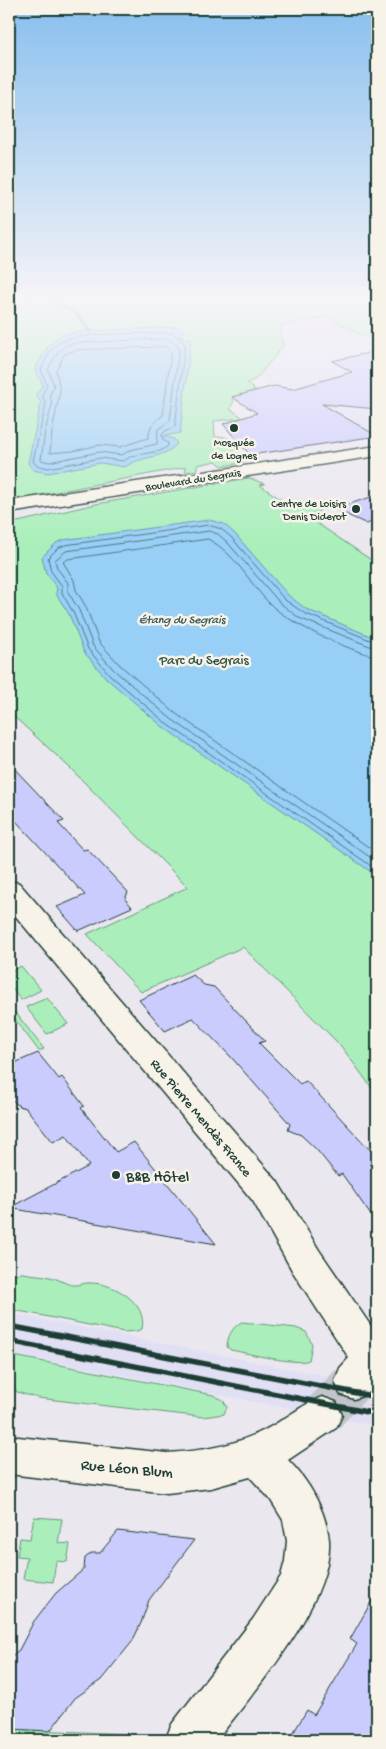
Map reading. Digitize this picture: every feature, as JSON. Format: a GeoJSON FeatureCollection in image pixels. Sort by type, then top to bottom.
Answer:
{"type":"FeatureCollection","features":[{"type":"Feature","properties":{"kind":"street","name":"Boulevard du Segrais"},"geometry":{"type":"LineString","coordinates":[[9,507],[377,450]]}},
{"type":"Feature","properties":{"kind":"street","name":"Rue Pierre Mendès France"},"geometry":{"type":"LineString","coordinates":[[9,890],[265,1192],[368,1366]]}},
{"type":"Feature","properties":{"kind":"street","name":"Rue Léon Blum"},"geometry":{"type":"LineString","coordinates":[[9,1455],[167,1473],[214,1468],[257,1456],[300,1432],[322,1415]]}},
{"type":"Feature","properties":{"kind":"street"},"geometry":{"type":"LineString","coordinates":[[188,1740],[279,1621],[301,1580],[307,1541],[304,1522],[288,1488],[257,1456]]}},
{"type":"Feature","properties":{"kind":"shaded area"},"geometry":{"type":"Polygon","coordinates":[[[264,381],[377,381],[377,435],[362,438],[264,381]]]}},
{"type":"Feature","properties":{"kind":"shaded area"},"geometry":{"type":"Polygon","coordinates":[[[9,1313],[377,1386],[377,1426],[9,1353],[9,1313]]]}},
{"type":"Feature","properties":{"kind":"green space"},"geometry":{"type":"Polygon","coordinates":[[[9,381],[252,381],[247,383],[254,391],[232,397],[234,401],[230,409],[242,418],[214,421],[215,437],[224,437],[234,441],[234,445],[244,460],[243,463],[222,466],[216,461],[197,465],[197,470],[185,472],[186,467],[9,501],[9,381]]]}},
{"type":"Feature","properties":{"kind":"green space","name":"Parc du Segrais"},"geometry":{"type":"Polygon","coordinates":[[[249,478],[265,484],[260,485],[289,505],[310,503],[323,506],[323,509],[308,517],[377,564],[377,1095],[341,1046],[243,947],[141,992],[87,934],[188,887],[68,766],[9,712],[9,524],[96,504],[249,478]]]}},
{"type":"Feature","properties":{"kind":"green space"},"geometry":{"type":"Polygon","coordinates":[[[21,966],[41,990],[21,1000],[9,985],[9,972],[21,966]]]}},
{"type":"Feature","properties":{"kind":"green space"},"geometry":{"type":"Polygon","coordinates":[[[47,998],[68,1024],[47,1034],[26,1007],[47,998]]]}},
{"type":"Feature","properties":{"kind":"green space"},"geometry":{"type":"Polygon","coordinates":[[[15,1012],[44,1049],[39,1051],[11,1014],[15,1012]]]}},
{"type":"Feature","properties":{"kind":"green space"},"geometry":{"type":"Polygon","coordinates":[[[23,1273],[50,1277],[72,1285],[100,1284],[119,1291],[135,1303],[140,1311],[142,1329],[124,1332],[9,1309],[9,1274],[23,1273]]]}},
{"type":"Feature","properties":{"kind":"green space"},"geometry":{"type":"Polygon","coordinates":[[[242,1322],[296,1328],[306,1332],[312,1344],[309,1360],[283,1360],[231,1350],[227,1347],[229,1336],[233,1329],[242,1322]]]}},
{"type":"Feature","properties":{"kind":"green space"},"geometry":{"type":"Polygon","coordinates":[[[9,1355],[213,1395],[223,1400],[227,1407],[224,1414],[203,1417],[38,1398],[17,1392],[13,1385],[9,1385],[9,1355]]]}},
{"type":"Feature","properties":{"kind":"green space"},"geometry":{"type":"Polygon","coordinates":[[[34,1517],[62,1519],[58,1543],[70,1544],[67,1562],[56,1561],[53,1582],[23,1579],[27,1557],[17,1556],[20,1538],[30,1539],[34,1517]]]}},
{"type":"Feature","properties":{"kind":"green space"},"geometry":{"type":"Polygon","coordinates":[[[9,1729],[130,1734],[126,1740],[9,1740],[9,1729]]]}},
{"type":"Feature","properties":{"kind":"water"},"geometry":{"type":"Polygon","coordinates":[[[41,381],[186,381],[180,433],[164,436],[174,439],[177,444],[165,453],[125,467],[100,463],[48,473],[33,470],[28,463],[41,403],[36,395],[43,385],[41,381]]]}},
{"type":"Feature","properties":{"kind":"water","name":"Étang du Segrais"},"geometry":{"type":"Polygon","coordinates":[[[209,520],[224,524],[235,534],[288,595],[306,609],[377,639],[377,876],[163,727],[106,678],[84,652],[69,614],[56,594],[57,588],[46,573],[42,557],[56,543],[63,540],[209,520]]]}},
{"type":"Feature","properties":{"kind":"building"},"geometry":{"type":"Polygon","coordinates":[[[322,381],[377,381],[377,409],[322,404],[377,436],[250,455],[223,424],[257,413],[232,397],[274,386],[293,389],[322,381]]]}},
{"type":"Feature","properties":{"kind":"building"},"geometry":{"type":"Polygon","coordinates":[[[377,495],[377,519],[367,524],[334,509],[377,495]]]}},
{"type":"Feature","properties":{"kind":"building"},"geometry":{"type":"Polygon","coordinates":[[[9,763],[64,821],[58,823],[83,850],[87,849],[128,892],[125,899],[132,907],[78,931],[57,907],[85,895],[15,820],[9,819],[9,763]]]}},
{"type":"Feature","properties":{"kind":"building"},"geometry":{"type":"Polygon","coordinates":[[[193,975],[204,985],[214,987],[265,1041],[259,1043],[300,1084],[306,1081],[371,1151],[377,1148],[377,1224],[342,1174],[338,1176],[316,1149],[301,1135],[288,1130],[290,1124],[231,1057],[193,1018],[165,1031],[139,1000],[193,975]]]}},
{"type":"Feature","properties":{"kind":"building","name":"B&B Hôtel"},"geometry":{"type":"Polygon","coordinates":[[[38,1053],[59,1079],[62,1077],[84,1106],[81,1108],[116,1152],[134,1142],[216,1244],[9,1208],[89,1166],[66,1135],[53,1142],[26,1108],[19,1106],[9,1097],[9,1061],[17,1062],[38,1053]]]}},
{"type":"Feature","properties":{"kind":"building"},"geometry":{"type":"Polygon","coordinates":[[[118,1531],[194,1540],[149,1600],[132,1642],[101,1680],[75,1698],[50,1731],[9,1729],[9,1658],[19,1650],[34,1621],[56,1593],[84,1569],[85,1558],[92,1553],[100,1553],[118,1531]]]}},
{"type":"Feature","properties":{"kind":"building"},"geometry":{"type":"Polygon","coordinates":[[[377,1592],[377,1740],[289,1740],[307,1710],[314,1715],[357,1644],[350,1639],[377,1592]]]}},
{"type":"Feature","properties":{"kind":"tunnel"},"geometry":{"type":"LineString","coordinates":[[322,1415],[354,1381]]}},
{"type":"Feature","properties":{"kind":"railway"},"geometry":{"type":"LineString","coordinates":[[9,1326],[377,1397]]}},
{"type":"Feature","properties":{"kind":"railway"},"geometry":{"type":"LineString","coordinates":[[9,1341],[377,1414]]}},
{"type":"Feature","properties":{"kind":"place","name":"Mosquée de Lognes"},"geometry":{"type":"Point","coordinates":[234,428]}},
{"type":"Feature","properties":{"kind":"place","name":"Centre de Loisirs Denis Diderot"},"geometry":{"type":"Point","coordinates":[356,509]}},
{"type":"Feature","properties":{"kind":"place","name":"B&B Hôtel"},"geometry":{"type":"Point","coordinates":[116,1175]}}]}
